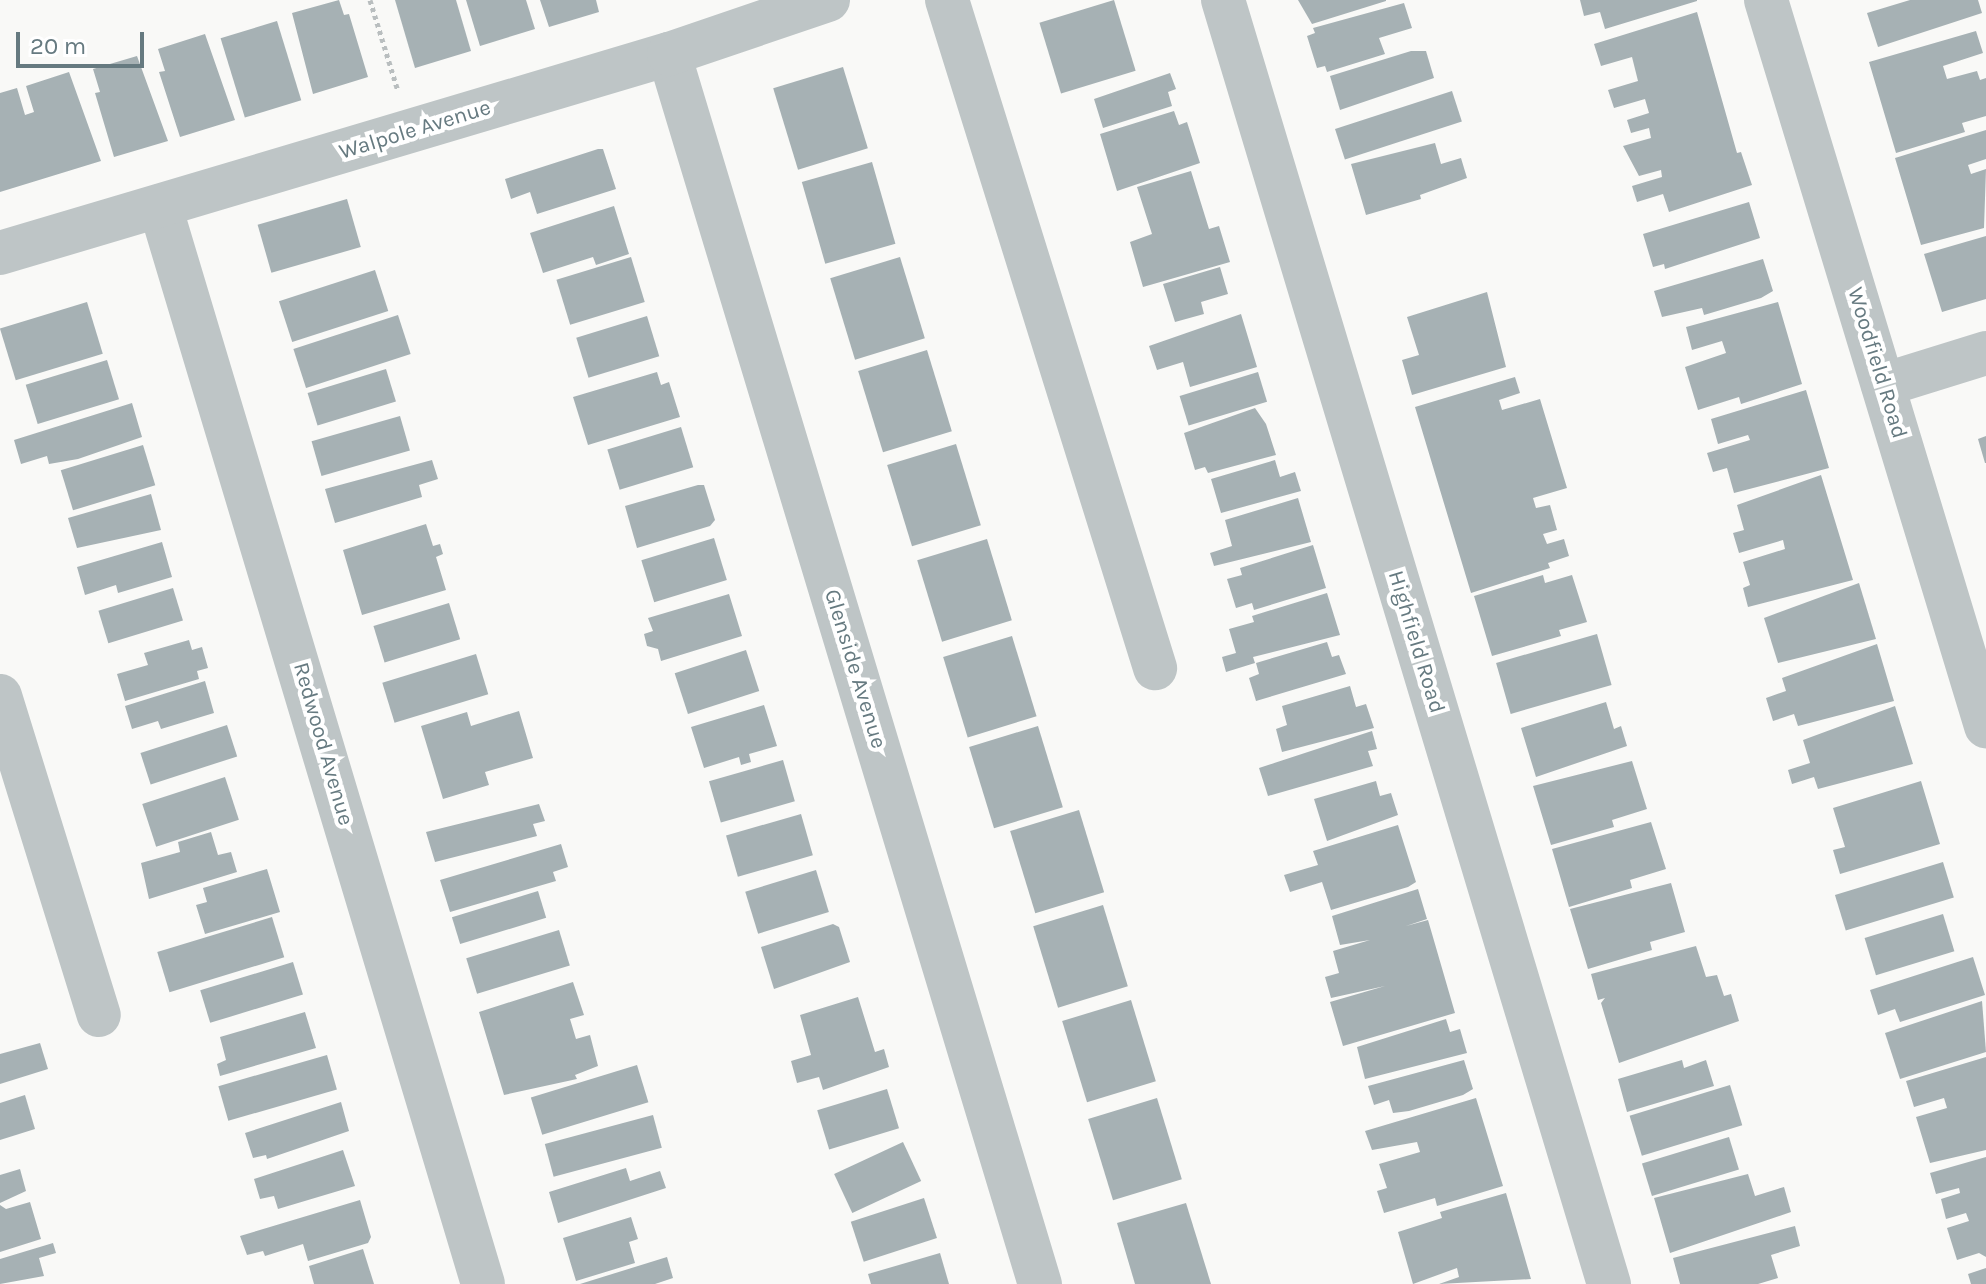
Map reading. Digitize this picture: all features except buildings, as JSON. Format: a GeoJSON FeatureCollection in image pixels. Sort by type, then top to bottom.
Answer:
{"type":"FeatureCollection","features":[{"type":"Feature","properties":{"kind":"street","name":"Walpole Avenue"},"geometry":{"type":"LineString","coordinates":[[0,253],[669,54],[741,14],[828,0]]}},
{"type":"Feature","properties":{"kind":"street"},"geometry":{"type":"LineString","coordinates":[[947,0],[1155,668]]}},
{"type":"Feature","properties":{"kind":"street","name":"Highfield Road"},"geometry":{"type":"LineString","coordinates":[[1223,0],[1609,1284]]}},
{"type":"Feature","properties":{"kind":"street","name":"Woodfield Road"},"geometry":{"type":"LineString","coordinates":[[1766,0],[1986,726]]}},
{"type":"Feature","properties":{"kind":"street","name":"Glenside Avenue"},"geometry":{"type":"LineString","coordinates":[[669,54],[1040,1284]]}},
{"type":"Feature","properties":{"kind":"street","name":"Redwood Avenue"},"geometry":{"type":"LineString","coordinates":[[160,206],[483,1284]]}},
{"type":"Feature","properties":{"kind":"street"},"geometry":{"type":"LineString","coordinates":[[1883,385],[1986,353]]}},
{"type":"Feature","properties":{"kind":"street"},"geometry":{"type":"LineString","coordinates":[[0,696],[99,1015]]}},
{"type":"Feature","properties":{"kind":"path"},"geometry":{"type":"LineString","coordinates":[[370,0],[399,92]]}}]}
